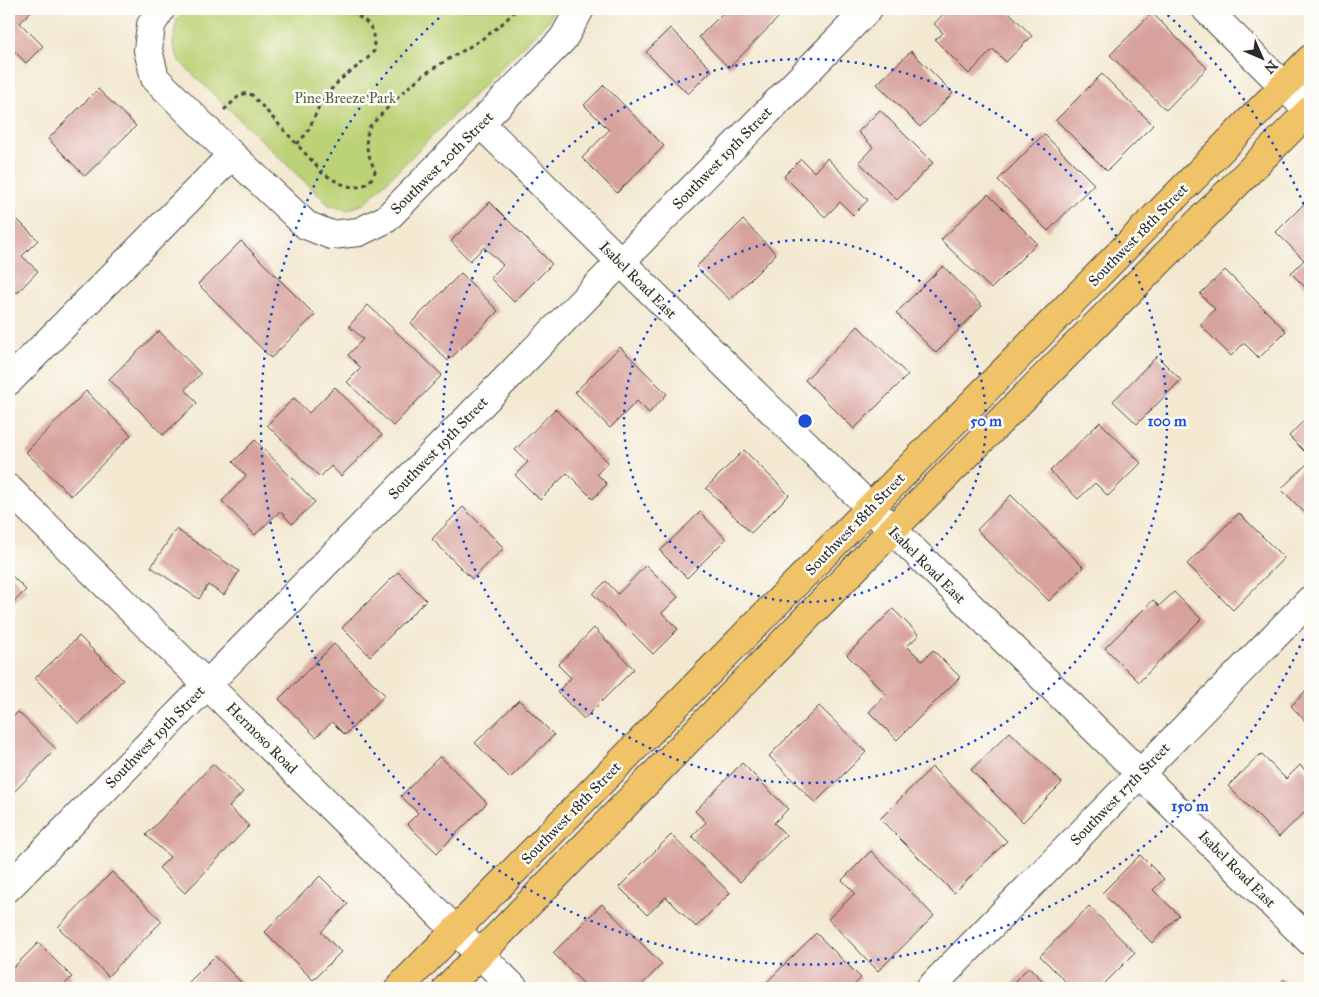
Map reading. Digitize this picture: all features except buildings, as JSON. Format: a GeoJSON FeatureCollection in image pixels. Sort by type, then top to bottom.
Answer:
{"type":"FeatureCollection","features":[{"type":"Feature","properties":{"kind":"main road","name":"Southwest 18th Street"},"geometry":{"type":"LineString","coordinates":[[399,988],[1310,60]]}},
{"type":"Feature","properties":{"kind":"main road","name":"Southwest 18th Street"},"geometry":{"type":"LineString","coordinates":[[447,988],[892,530],[1310,111]]}},
{"type":"Feature","properties":{"kind":"street","name":"Southwest 20th Street"},"geometry":{"type":"LineString","coordinates":[[161,9],[151,25],[148,50],[155,78],[306,225],[331,236],[359,232],[386,219],[563,39],[580,9]]}},
{"type":"Feature","properties":{"kind":"street","name":"Southwest 19th Street"},"geometry":{"type":"LineString","coordinates":[[9,887],[868,9]]}},
{"type":"Feature","properties":{"kind":"street"},"geometry":{"type":"LineString","coordinates":[[1206,9],[1310,111]]}},
{"type":"Feature","properties":{"kind":"street","name":"Isabel Road East"},"geometry":{"type":"LineString","coordinates":[[480,124],[1310,941]]}},
{"type":"Feature","properties":{"kind":"street"},"geometry":{"type":"LineString","coordinates":[[9,382],[232,155]]}},
{"type":"Feature","properties":{"kind":"street","name":"Hermoso Road"},"geometry":{"type":"LineString","coordinates":[[9,488],[514,988]]}},
{"type":"Feature","properties":{"kind":"street","name":"Southwest 17th Street"},"geometry":{"type":"LineString","coordinates":[[930,988],[1310,600]]}},
{"type":"Feature","properties":{"kind":"path"},"geometry":{"type":"LineString","coordinates":[[297,144],[307,133],[323,98],[341,79],[367,60],[374,51],[373,29],[364,19],[348,9]]}},
{"type":"Feature","properties":{"kind":"path"},"geometry":{"type":"LineString","coordinates":[[355,14],[360,9]]}},
{"type":"Feature","properties":{"kind":"path"},"geometry":{"type":"LineString","coordinates":[[205,128],[238,97],[246,93],[252,95],[323,173],[347,186],[357,187],[365,185],[372,179],[374,172],[365,146],[370,126],[407,88],[425,74],[491,32],[516,9]]}},
{"type":"Feature","properties":{"kind":"green space","name":"Pine Breeze Park"},"geometry":{"type":"Polygon","coordinates":[[[186,9],[554,9],[550,19],[364,204],[347,210],[329,205],[180,62],[173,45],[177,19],[186,9]]]}}]}
